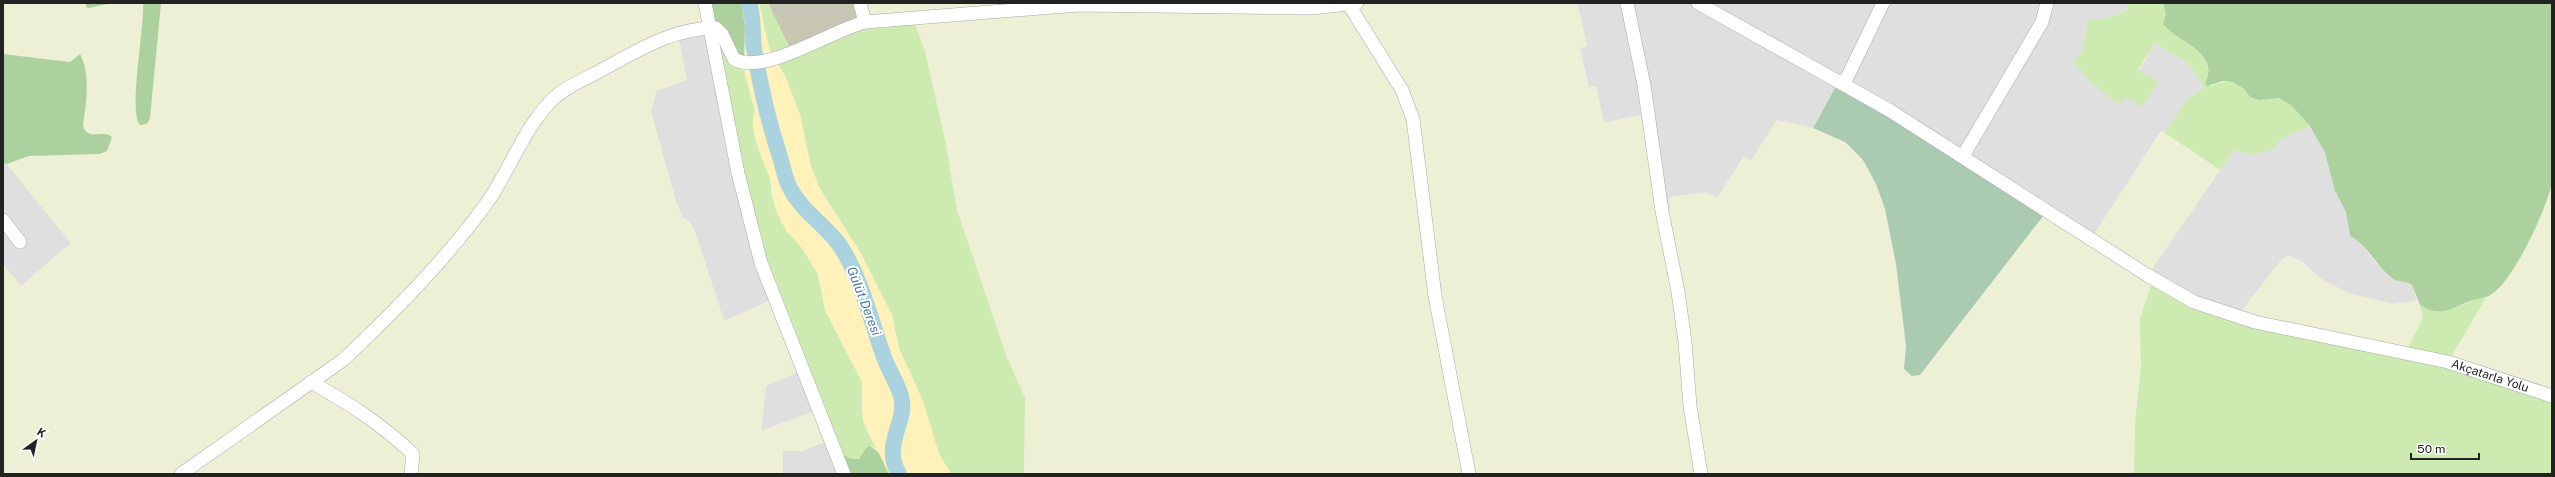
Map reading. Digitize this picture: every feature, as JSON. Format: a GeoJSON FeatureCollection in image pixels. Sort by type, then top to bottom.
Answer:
{"type":"FeatureCollection","features":[{"type":"Feature","properties":{"kind":"street"},"geometry":{"type":"LineString","coordinates":[[706,3],[738,173],[760,263],[844,474]]}},
{"type":"Feature","properties":{"kind":"street"},"geometry":{"type":"LineString","coordinates":[[860,3],[865,22]]}},
{"type":"Feature","properties":{"kind":"street"},"geometry":{"type":"LineString","coordinates":[[1627,3],[1644,85],[1662,211],[1678,292],[1685,342],[1690,406],[1701,474]]}},
{"type":"Feature","properties":{"kind":"street","name":"Akçatarla Yolu"},"geometry":{"type":"LineString","coordinates":[[1698,3],[1844,84],[1963,156],[2147,275],[2194,302],[2255,322],[2463,366],[2552,396]]}},
{"type":"Feature","properties":{"kind":"street"},"geometry":{"type":"LineString","coordinates":[[1844,84],[1883,3]]}},
{"type":"Feature","properties":{"kind":"street"},"geometry":{"type":"LineString","coordinates":[[1963,156],[2042,22],[2047,3]]}},
{"type":"Feature","properties":{"kind":"street"},"geometry":{"type":"LineString","coordinates":[[181,474],[343,360],[365,340],[465,231],[503,179],[537,117],[557,95],[640,49],[668,38],[710,28],[716,28],[722,34],[734,58],[750,63],[777,58],[805,47],[839,30],[865,22],[1079,4],[1312,8],[1353,4],[1402,90],[1414,119],[1435,296],[1469,474]]}},
{"type":"Feature","properties":{"kind":"street"},"geometry":{"type":"LineString","coordinates":[[3,220],[20,242]]}},
{"type":"Feature","properties":{"kind":"street"},"geometry":{"type":"LineString","coordinates":[[311,382],[352,405],[388,431],[413,454],[412,474]]}},
{"type":"Feature","properties":{"kind":"shaded area"},"geometry":{"type":"Polygon","coordinates":[[[3,3],[705,3],[710,28],[678,35],[687,80],[656,91],[651,112],[676,202],[683,218],[690,222],[695,232],[724,321],[774,299],[801,371],[766,386],[761,431],[817,410],[830,440],[802,451],[783,451],[783,474],[3,474],[3,264],[21,286],[71,243],[7,164],[29,156],[99,154],[105,134],[92,136],[86,133],[83,126],[86,108],[84,60],[80,54],[70,62],[3,54],[3,3]]]}},
{"type":"Feature","properties":{"kind":"shaded area"},"geometry":{"type":"Polygon","coordinates":[[[768,3],[860,3],[865,22],[791,52],[768,3]]]}},
{"type":"Feature","properties":{"kind":"shaded area"},"geometry":{"type":"Polygon","coordinates":[[[860,3],[1577,3],[1587,46],[1580,48],[1588,88],[1596,86],[1604,123],[1648,114],[1662,211],[1671,210],[1669,197],[1705,192],[1717,198],[1744,156],[1751,161],[1777,120],[1813,128],[1839,138],[1863,160],[1876,184],[1885,209],[1896,264],[1906,346],[1904,369],[1927,368],[2047,211],[2091,239],[2162,131],[2220,170],[2148,275],[2153,279],[2140,319],[2141,366],[2135,423],[2134,474],[1024,474],[1025,398],[1006,355],[957,210],[945,140],[925,51],[876,22],[860,3]]]}},
{"type":"Feature","properties":{"kind":"shaded area"},"geometry":{"type":"Polygon","coordinates":[[[1577,3],[2126,3],[2128,8],[2111,19],[2088,20],[2082,50],[2074,62],[2120,104],[2155,43],[2189,64],[2204,87],[2185,102],[2165,133],[2161,131],[2091,239],[1839,81],[1813,128],[1777,120],[1751,161],[1744,157],[1717,199],[1669,197],[1671,210],[1662,211],[1648,114],[1604,123],[1596,87],[1589,88],[1580,48],[1587,46],[1577,3]]]}},
{"type":"Feature","properties":{"kind":"shaded area"},"geometry":{"type":"Polygon","coordinates":[[[710,28],[774,299],[724,321],[695,232],[690,222],[683,218],[676,202],[651,112],[656,91],[678,35],[710,28]]]}},
{"type":"Feature","properties":{"kind":"shaded area"},"geometry":{"type":"Polygon","coordinates":[[[2310,126],[2325,153],[2335,191],[2346,212],[2350,236],[2360,242],[2375,262],[2390,277],[2412,285],[2417,301],[2393,304],[2348,293],[2323,280],[2300,260],[2283,258],[2237,316],[2147,275],[2234,150],[2244,153],[2310,126]]]}},
{"type":"Feature","properties":{"kind":"shaded area"},"geometry":{"type":"Polygon","coordinates":[[[3,163],[7,164],[71,243],[21,286],[3,264],[3,163]]]}},
{"type":"Feature","properties":{"kind":"shaded area"},"geometry":{"type":"Polygon","coordinates":[[[2552,182],[2552,390],[2448,362],[2487,296],[2493,294],[2515,265],[2546,205],[2552,182]]]}},
{"type":"Feature","properties":{"kind":"shaded area"},"geometry":{"type":"Polygon","coordinates":[[[2290,255],[2323,280],[2348,293],[2393,304],[2417,301],[2423,311],[2423,318],[2405,353],[2237,316],[2283,258],[2290,255]]]}},
{"type":"Feature","properties":{"kind":"shaded area"},"geometry":{"type":"Polygon","coordinates":[[[801,371],[817,410],[761,431],[766,385],[801,371]]]}},
{"type":"Feature","properties":{"kind":"shaded area"},"geometry":{"type":"Polygon","coordinates":[[[830,440],[844,474],[783,474],[783,451],[802,451],[830,440]]]}},
{"type":"Feature","properties":{"kind":"green space"},"geometry":{"type":"Polygon","coordinates":[[[86,3],[113,3],[89,8],[86,7],[86,3]]]}},
{"type":"Feature","properties":{"kind":"green space"},"geometry":{"type":"Polygon","coordinates":[[[143,3],[161,3],[150,118],[147,124],[140,125],[137,117],[136,87],[143,3]]]}},
{"type":"Feature","properties":{"kind":"green space"},"geometry":{"type":"Polygon","coordinates":[[[705,3],[742,3],[745,27],[744,63],[719,30],[705,3]]]}},
{"type":"Feature","properties":{"kind":"green space"},"geometry":{"type":"Polygon","coordinates":[[[759,3],[768,3],[792,52],[839,30],[913,19],[925,51],[945,140],[957,210],[1006,355],[1025,398],[1024,474],[951,474],[939,454],[916,385],[899,349],[892,315],[860,252],[820,189],[811,167],[800,115],[786,78],[769,48],[759,3]]]}},
{"type":"Feature","properties":{"kind":"green space"},"geometry":{"type":"Polygon","coordinates":[[[2126,3],[2163,3],[2166,14],[2163,24],[2202,55],[2207,63],[2208,72],[2205,83],[2212,86],[2225,82],[2232,82],[2244,89],[2252,98],[2279,98],[2285,100],[2310,126],[2279,140],[2274,148],[2266,152],[2250,155],[2234,150],[2220,170],[2165,133],[2185,102],[2204,87],[2189,64],[2155,43],[2138,70],[2158,82],[2142,107],[2125,97],[2120,104],[2095,85],[2074,62],[2082,50],[2088,20],[2114,16],[2128,9],[2126,3]]]}},
{"type":"Feature","properties":{"kind":"green space"},"geometry":{"type":"Polygon","coordinates":[[[2163,3],[2552,3],[2552,182],[2544,209],[2537,225],[2519,259],[2501,286],[2489,296],[2448,310],[2437,311],[2420,305],[2412,285],[2392,278],[2381,268],[2361,244],[2350,236],[2346,212],[2335,191],[2325,153],[2310,126],[2291,105],[2279,98],[2259,100],[2250,97],[2244,89],[2233,82],[2223,81],[2207,86],[2205,83],[2208,72],[2207,63],[2202,55],[2163,24],[2166,14],[2163,3]]]}},
{"type":"Feature","properties":{"kind":"green space"},"geometry":{"type":"Polygon","coordinates":[[[716,28],[744,63],[745,75],[755,110],[753,118],[760,154],[770,178],[772,198],[781,222],[802,248],[818,274],[825,310],[862,382],[862,412],[868,433],[876,448],[870,446],[866,448],[859,459],[851,459],[834,450],[761,263],[716,28]]]}},
{"type":"Feature","properties":{"kind":"green space"},"geometry":{"type":"Polygon","coordinates":[[[3,54],[70,62],[80,54],[86,71],[87,80],[83,126],[89,133],[104,134],[112,137],[107,151],[99,154],[29,156],[7,164],[3,163],[3,54]]]}},
{"type":"Feature","properties":{"kind":"green space"},"geometry":{"type":"Polygon","coordinates":[[[1839,81],[2047,211],[1920,375],[1912,376],[1904,369],[1906,346],[1896,264],[1885,209],[1876,184],[1863,160],[1845,142],[1813,128],[1839,81]]]}},
{"type":"Feature","properties":{"kind":"green space"},"geometry":{"type":"Polygon","coordinates":[[[2153,279],[2194,302],[2405,353],[2423,318],[2420,305],[2437,311],[2445,310],[2487,296],[2448,362],[2552,390],[2552,474],[2134,474],[2135,423],[2141,366],[2140,319],[2153,279]]]}},
{"type":"Feature","properties":{"kind":"green space"},"geometry":{"type":"Polygon","coordinates":[[[870,446],[881,454],[889,474],[844,474],[834,450],[851,459],[859,459],[866,448],[870,446]]]}},
{"type":"Feature","properties":{"kind":"sand"},"geometry":{"type":"Polygon","coordinates":[[[742,3],[759,3],[769,48],[786,78],[800,115],[811,167],[820,189],[860,252],[892,315],[899,349],[923,401],[939,454],[951,474],[889,474],[863,421],[862,382],[825,310],[818,274],[802,248],[787,232],[776,211],[770,178],[756,142],[753,125],[755,110],[745,75],[745,27],[742,3]]]}},
{"type":"Feature","properties":{"kind":"waterway","name":"Gülüt Deresi"},"geometry":{"type":"LineString","coordinates":[[749,3],[751,8],[754,48],[762,89],[787,181],[795,197],[835,239],[849,260],[861,288],[885,360],[901,396],[901,415],[893,453],[894,463],[899,474]]}}]}
